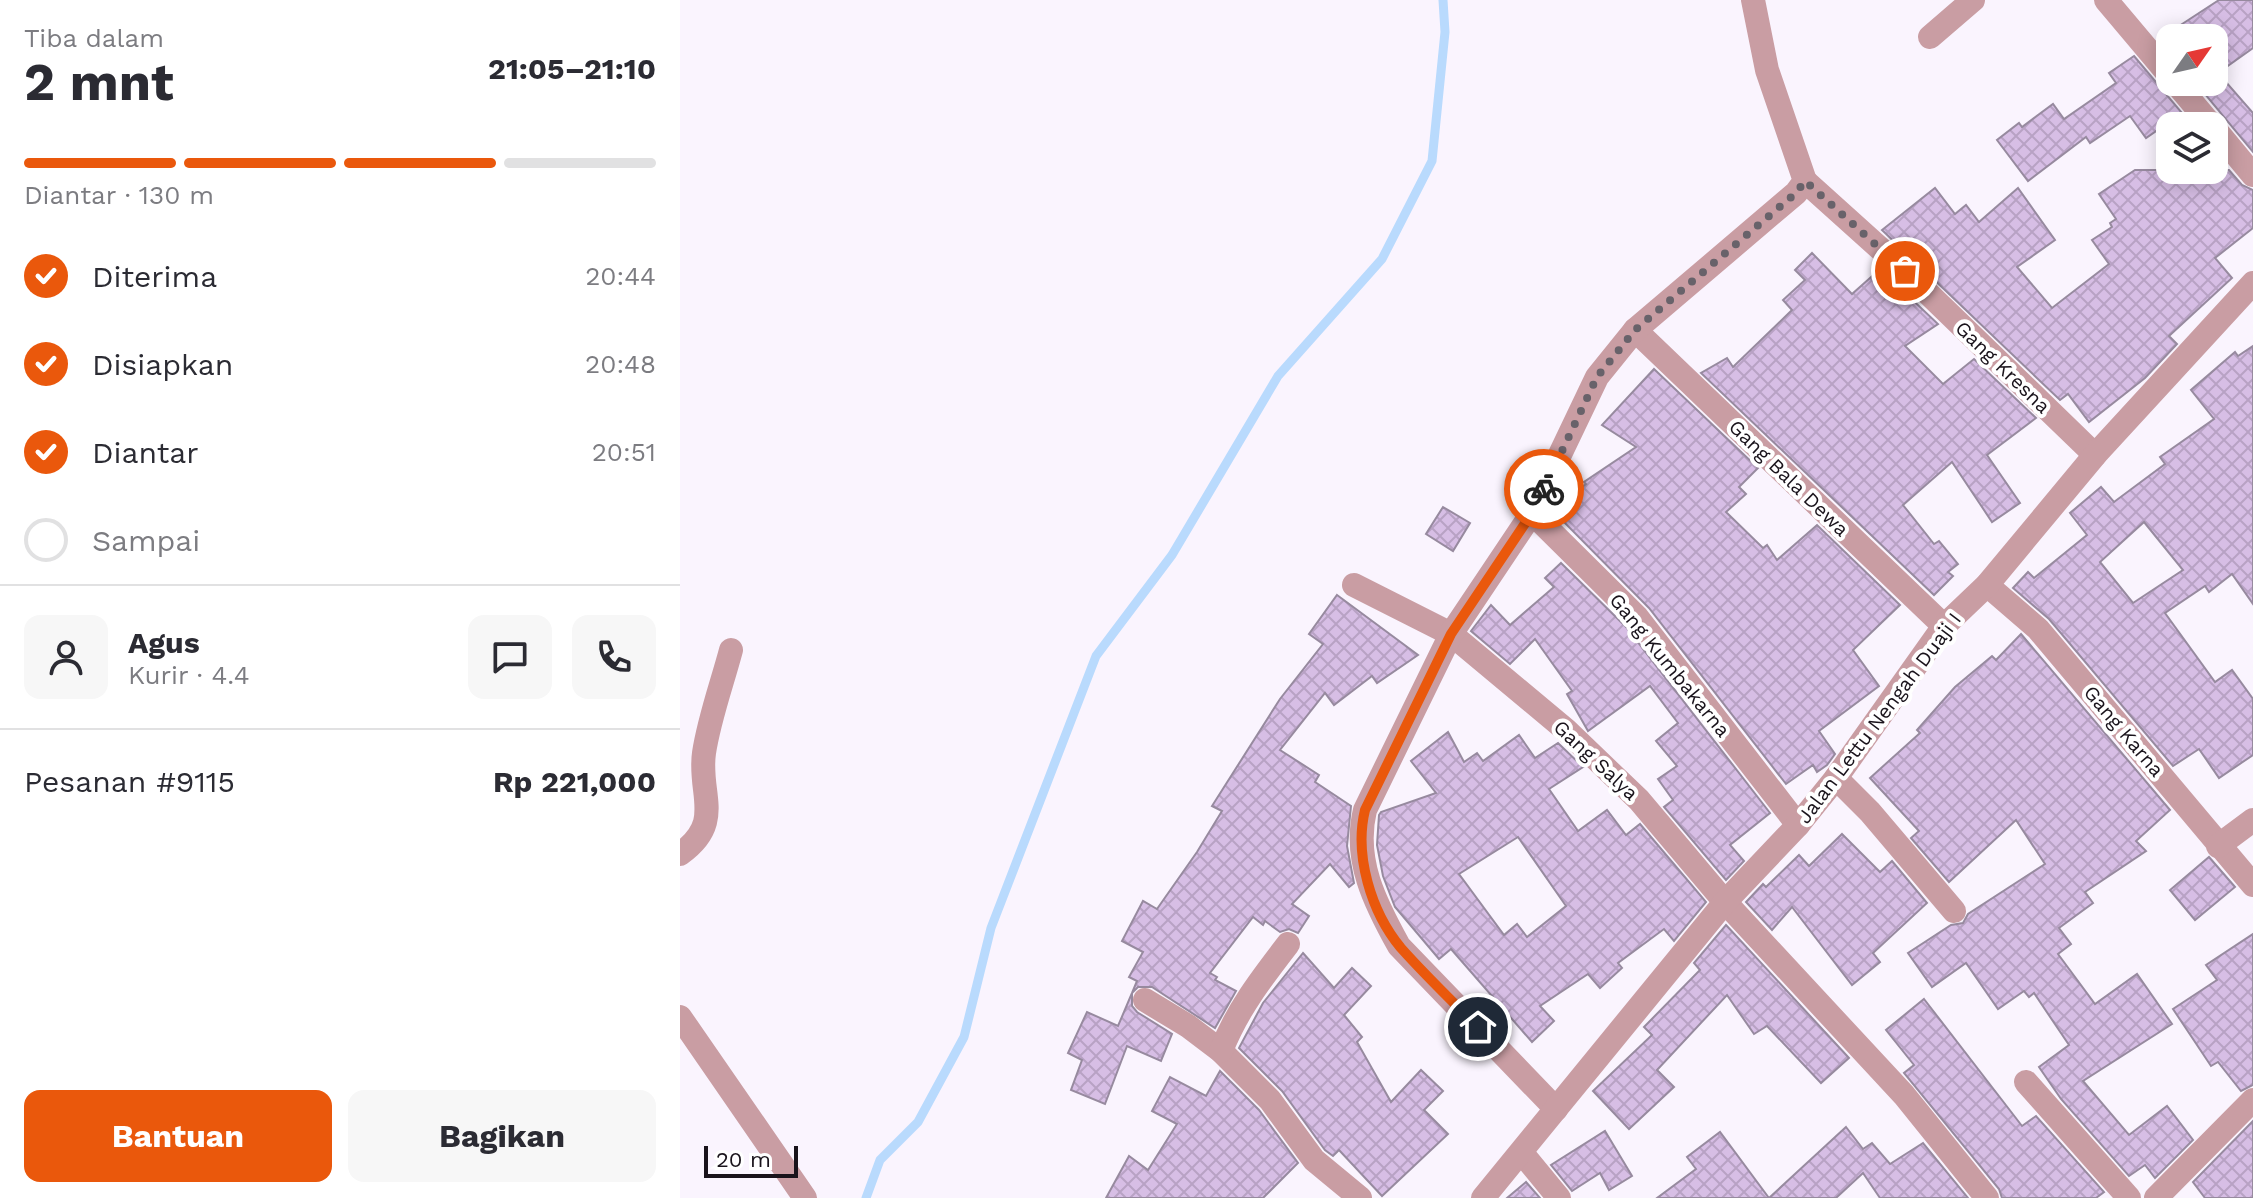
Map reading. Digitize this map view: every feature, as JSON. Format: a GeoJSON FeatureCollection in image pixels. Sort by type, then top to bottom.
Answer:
{"type":"FeatureCollection","features":[{"type":"Feature","properties":{"kind":"street"},"geometry":{"type":"LineString","coordinates":[[1556,1109],[1399,946],[1372,892],[1360,851],[1360,828],[1365,810],[1451,634],[1532,513],[1597,377],[1635,330],[1796,193],[1805,181],[1767,70],[1753,0]]}},
{"type":"Feature","properties":{"kind":"street"},"geometry":{"type":"LineString","coordinates":[[1930,37],[1973,0]]}},
{"type":"Feature","properties":{"kind":"street"},"geometry":{"type":"LineString","coordinates":[[2106,0],[2156,59]]}},
{"type":"Feature","properties":{"kind":"street"},"geometry":{"type":"LineString","coordinates":[[2187,96],[2200,112]]}},
{"type":"Feature","properties":{"kind":"street"},"geometry":{"type":"LineString","coordinates":[[2228,145],[2253,175]]}},
{"type":"Feature","properties":{"kind":"street","name":"Gang Kresna"},"geometry":{"type":"LineString","coordinates":[[1805,181],[1905,271],[2095,455]]}},
{"type":"Feature","properties":{"kind":"street","name":"Jalan Lettu Nengah Duaji I"},"geometry":{"type":"LineString","coordinates":[[1483,1198],[1725,902],[1798,825],[1836,778],[1944,626],[1987,585],[2095,455],[2251,287]]}},
{"type":"Feature","properties":{"kind":"street","name":"Gang Bala Dewa"},"geometry":{"type":"LineString","coordinates":[[1635,330],[1944,626]]}},
{"type":"Feature","properties":{"kind":"street","name":"Gang Kumbakarna"},"geometry":{"type":"LineString","coordinates":[[1532,513],[1637,617],[1798,825]]}},
{"type":"Feature","properties":{"kind":"street","name":"Gang Salya"},"geometry":{"type":"LineString","coordinates":[[1354,585],[1451,634],[1566,730],[1639,800],[1725,902],[1904,1095],[1987,1198]]}},
{"type":"Feature","properties":{"kind":"street","name":"Gang Karna"},"geometry":{"type":"LineString","coordinates":[[1987,585],[2038,629],[2253,885]]}},
{"type":"Feature","properties":{"kind":"street"},"geometry":{"type":"LineString","coordinates":[[680,854],[701,832],[708,812],[704,753],[731,650]]}},
{"type":"Feature","properties":{"kind":"street"},"geometry":{"type":"LineString","coordinates":[[1836,778],[1870,812],[1954,911]]}},
{"type":"Feature","properties":{"kind":"street"},"geometry":{"type":"LineString","coordinates":[[2218,846],[2253,820]]}},
{"type":"Feature","properties":{"kind":"street"},"geometry":{"type":"LineString","coordinates":[[1221,1051],[1241,1007],[1288,944]]}},
{"type":"Feature","properties":{"kind":"street"},"geometry":{"type":"LineString","coordinates":[[1145,1000],[1221,1051],[1270,1100],[1314,1160],[1360,1198]]}},
{"type":"Feature","properties":{"kind":"street"},"geometry":{"type":"LineString","coordinates":[[680,1017],[804,1196]]}},
{"type":"Feature","properties":{"kind":"street"},"geometry":{"type":"LineString","coordinates":[[2026,1082],[2129,1198]]}},
{"type":"Feature","properties":{"kind":"street"},"geometry":{"type":"LineString","coordinates":[[2156,1198],[2249,1111]]}},
{"type":"Feature","properties":{"kind":"street"},"geometry":{"type":"LineString","coordinates":[[1522,1153],[1559,1198]]}},
{"type":"Feature","properties":{"kind":"building"},"geometry":{"type":"Polygon","coordinates":[[[2219,0],[2253,0],[2253,48],[2228,66],[2228,24],[2182,24],[2219,0]]]}},
{"type":"Feature","properties":{"kind":"building"},"geometry":{"type":"Polygon","coordinates":[[[2134,56],[2156,82],[2156,96],[2168,96],[2181,112],[2156,112],[2156,131],[2146,138],[2130,116],[2090,143],[2086,137],[2028,181],[1997,140],[2019,123],[2022,127],[2053,104],[2064,119],[2116,83],[2109,73],[2134,56]]]}},
{"type":"Feature","properties":{"kind":"building"},"geometry":{"type":"Polygon","coordinates":[[[2228,84],[2253,113],[2253,152],[2228,122],[2228,112],[2220,112],[2207,96],[2228,96],[2228,84]]]}},
{"type":"Feature","properties":{"kind":"building"},"geometry":{"type":"Polygon","coordinates":[[[2135,170],[2156,170],[2156,184],[2228,184],[2229,170],[2242,185],[2253,190],[2253,228],[2215,258],[2232,278],[2169,336],[2177,344],[2145,378],[2089,422],[2068,394],[2060,400],[1882,230],[1935,188],[1955,214],[1966,205],[1979,222],[2018,188],[2055,240],[2017,267],[2052,308],[2109,264],[2092,240],[2112,227],[2110,223],[2116,219],[2099,194],[2135,170]]]}},
{"type":"Feature","properties":{"kind":"building"},"geometry":{"type":"Polygon","coordinates":[[[1812,253],[1852,294],[1880,269],[1938,324],[1905,346],[1943,384],[1974,359],[2036,418],[1987,455],[2020,503],[1992,522],[1952,462],[1903,505],[1934,544],[1939,541],[1958,564],[1948,572],[1953,576],[1934,595],[1701,373],[1727,358],[1733,367],[1792,310],[1783,300],[1805,280],[1795,270],[1812,253]]]}},
{"type":"Feature","properties":{"kind":"building"},"geometry":{"type":"Polygon","coordinates":[[[2253,346],[2253,604],[2232,574],[2209,592],[2205,586],[2165,613],[2215,682],[2232,670],[2253,699],[2253,755],[2219,778],[2199,749],[2173,766],[2049,619],[2013,588],[2028,572],[2034,578],[2087,535],[2070,513],[2101,487],[2114,502],[2165,464],[2160,457],[2214,419],[2191,390],[2235,352],[2238,356],[2253,346]],[[2144,522],[2100,562],[2133,603],[2183,570],[2144,522]]]}},
{"type":"Feature","properties":{"kind":"building"},"geometry":{"type":"Polygon","coordinates":[[[1654,369],[1758,468],[1739,487],[1746,494],[1726,512],[1763,548],[1767,545],[1777,560],[1817,525],[1900,605],[1853,650],[1879,686],[1819,731],[1835,754],[1827,765],[1817,772],[1813,765],[1786,784],[1649,608],[1551,509],[1636,447],[1602,425],[1654,369]]]}},
{"type":"Feature","properties":{"kind":"building"},"geometry":{"type":"Polygon","coordinates":[[[1443,507],[1470,523],[1453,551],[1426,534],[1443,507]]]}},
{"type":"Feature","properties":{"kind":"building"},"geometry":{"type":"Polygon","coordinates":[[[1561,563],[1626,627],[1770,813],[1730,845],[1744,861],[1726,880],[1664,807],[1673,800],[1658,779],[1677,766],[1656,741],[1678,723],[1650,686],[1588,731],[1567,694],[1572,691],[1535,639],[1510,664],[1471,631],[1491,605],[1510,625],[1554,587],[1545,578],[1561,563]]]}},
{"type":"Feature","properties":{"kind":"building"},"geometry":{"type":"Polygon","coordinates":[[[1337,595],[1418,655],[1377,683],[1372,676],[1334,705],[1325,693],[1280,750],[1319,775],[1315,782],[1351,806],[1347,846],[1354,883],[1349,887],[1330,864],[1292,904],[1309,916],[1298,933],[1289,929],[1280,932],[1253,917],[1210,973],[1217,977],[1215,980],[1236,991],[1215,1028],[1152,987],[1138,987],[1132,993],[1137,981],[1129,977],[1143,952],[1122,941],[1143,901],[1157,909],[1197,852],[1222,811],[1212,806],[1280,699],[1323,644],[1309,634],[1337,595]]]}},
{"type":"Feature","properties":{"kind":"building"},"geometry":{"type":"Polygon","coordinates":[[[2021,634],[2170,810],[2136,841],[2146,851],[2085,892],[2093,903],[2059,928],[2071,944],[2058,954],[2095,1004],[2137,974],[2172,1024],[2083,1081],[2129,1135],[2167,1106],[2193,1140],[2155,1178],[2145,1165],[2129,1176],[2061,1099],[2039,1067],[2069,1045],[2034,993],[2029,997],[2024,991],[1998,1009],[1966,963],[1932,987],[1908,953],[1951,925],[1963,923],[1968,914],[2045,864],[2016,820],[1949,882],[1911,838],[1919,831],[1870,778],[1920,733],[1917,730],[1955,687],[1992,656],[1996,660],[2021,634]]]}},
{"type":"Feature","properties":{"kind":"building"},"geometry":{"type":"Polygon","coordinates":[[[1448,732],[1464,762],[1477,753],[1483,761],[1519,735],[1535,758],[1558,743],[1583,767],[1549,789],[1578,831],[1607,810],[1626,835],[1640,824],[1706,902],[1674,941],[1664,929],[1618,963],[1622,968],[1600,988],[1588,974],[1540,1006],[1554,1021],[1532,1042],[1451,949],[1439,959],[1395,907],[1383,876],[1377,845],[1379,815],[1436,793],[1411,761],[1448,732]],[[1518,837],[1459,874],[1504,935],[1517,924],[1527,937],[1566,906],[1518,837]]]}},
{"type":"Feature","properties":{"kind":"building"},"geometry":{"type":"Polygon","coordinates":[[[1842,834],[1880,872],[1892,861],[1927,903],[1873,953],[1880,962],[1852,985],[1792,907],[1772,930],[1746,902],[1799,855],[1809,866],[1842,834]]]}},
{"type":"Feature","properties":{"kind":"building"},"geometry":{"type":"Polygon","coordinates":[[[2209,857],[2235,887],[2195,920],[2170,890],[2209,857]]]}},
{"type":"Feature","properties":{"kind":"building"},"geometry":{"type":"Polygon","coordinates":[[[1726,925],[1849,1058],[1821,1083],[1767,1026],[1754,1034],[1727,995],[1657,1070],[1674,1087],[1629,1129],[1593,1091],[1652,1035],[1644,1027],[1700,970],[1694,963],[1726,925]]]}},
{"type":"Feature","properties":{"kind":"building"},"geometry":{"type":"Polygon","coordinates":[[[2253,934],[2253,1085],[2241,1091],[2218,1062],[2211,1066],[2173,1009],[2217,980],[2206,965],[2253,934]]]}},
{"type":"Feature","properties":{"kind":"building"},"geometry":{"type":"Polygon","coordinates":[[[1303,953],[1334,988],[1352,968],[1371,986],[1344,1015],[1362,1037],[1357,1042],[1391,1102],[1421,1070],[1443,1091],[1424,1110],[1448,1134],[1382,1196],[1339,1150],[1333,1156],[1325,1150],[1282,1091],[1239,1048],[1263,1003],[1303,953]]]}},
{"type":"Feature","properties":{"kind":"building"},"geometry":{"type":"Polygon","coordinates":[[[1132,993],[1132,1006],[1137,1012],[1172,1034],[1161,1061],[1127,1046],[1105,1104],[1071,1090],[1082,1060],[1068,1053],[1087,1012],[1118,1026],[1132,993]]]}},
{"type":"Feature","properties":{"kind":"building"},"geometry":{"type":"Polygon","coordinates":[[[1924,999],[2022,1126],[2036,1116],[2104,1192],[2096,1198],[2002,1198],[1999,1189],[1904,1073],[1914,1065],[1886,1030],[1924,999]]]}},
{"type":"Feature","properties":{"kind":"building"},"geometry":{"type":"Polygon","coordinates":[[[1220,1071],[1259,1110],[1298,1163],[1263,1198],[1106,1198],[1129,1156],[1148,1170],[1177,1124],[1152,1111],[1170,1077],[1206,1096],[1220,1071]]]}},
{"type":"Feature","properties":{"kind":"building"},"geometry":{"type":"Polygon","coordinates":[[[2253,1121],[2253,1198],[2205,1198],[2193,1182],[2253,1121]]]}},
{"type":"Feature","properties":{"kind":"building"},"geometry":{"type":"Polygon","coordinates":[[[1846,1127],[1863,1149],[1872,1143],[1890,1164],[1923,1143],[1968,1198],[1880,1198],[1863,1173],[1836,1198],[1769,1198],[1846,1127]]]}},
{"type":"Feature","properties":{"kind":"building"},"geometry":{"type":"Polygon","coordinates":[[[1605,1131],[1632,1176],[1609,1190],[1600,1173],[1572,1191],[1551,1165],[1605,1131]]]}},
{"type":"Feature","properties":{"kind":"building"},"geometry":{"type":"Polygon","coordinates":[[[1720,1132],[1769,1198],[1657,1198],[1696,1169],[1687,1157],[1720,1132]]]}},
{"type":"Feature","properties":{"kind":"building"},"geometry":{"type":"Polygon","coordinates":[[[1526,1182],[1540,1198],[1507,1198],[1526,1182]]]}},
{"type":"Feature","properties":{"kind":"waterway"},"geometry":{"type":"LineString","coordinates":[[866,1198],[880,1160],[918,1122],[964,1037],[991,928],[1096,656],[1172,555],[1278,376],[1382,259],[1432,161],[1445,32],[1443,0]]}},
{"type":"Feature","properties":{"kind":"way so far"},"geometry":{"type":"LineString","coordinates":[[1544,489],[1597,377],[1617,351],[1635,330],[1796,193],[1805,181],[1905,271]]}},
{"type":"Feature","properties":{"kind":"route"},"geometry":{"type":"LineString","coordinates":[[1478,1027],[1399,946],[1381,914],[1368,881],[1360,851],[1360,828],[1365,810],[1451,634],[1532,513],[1544,489]]}}]}
